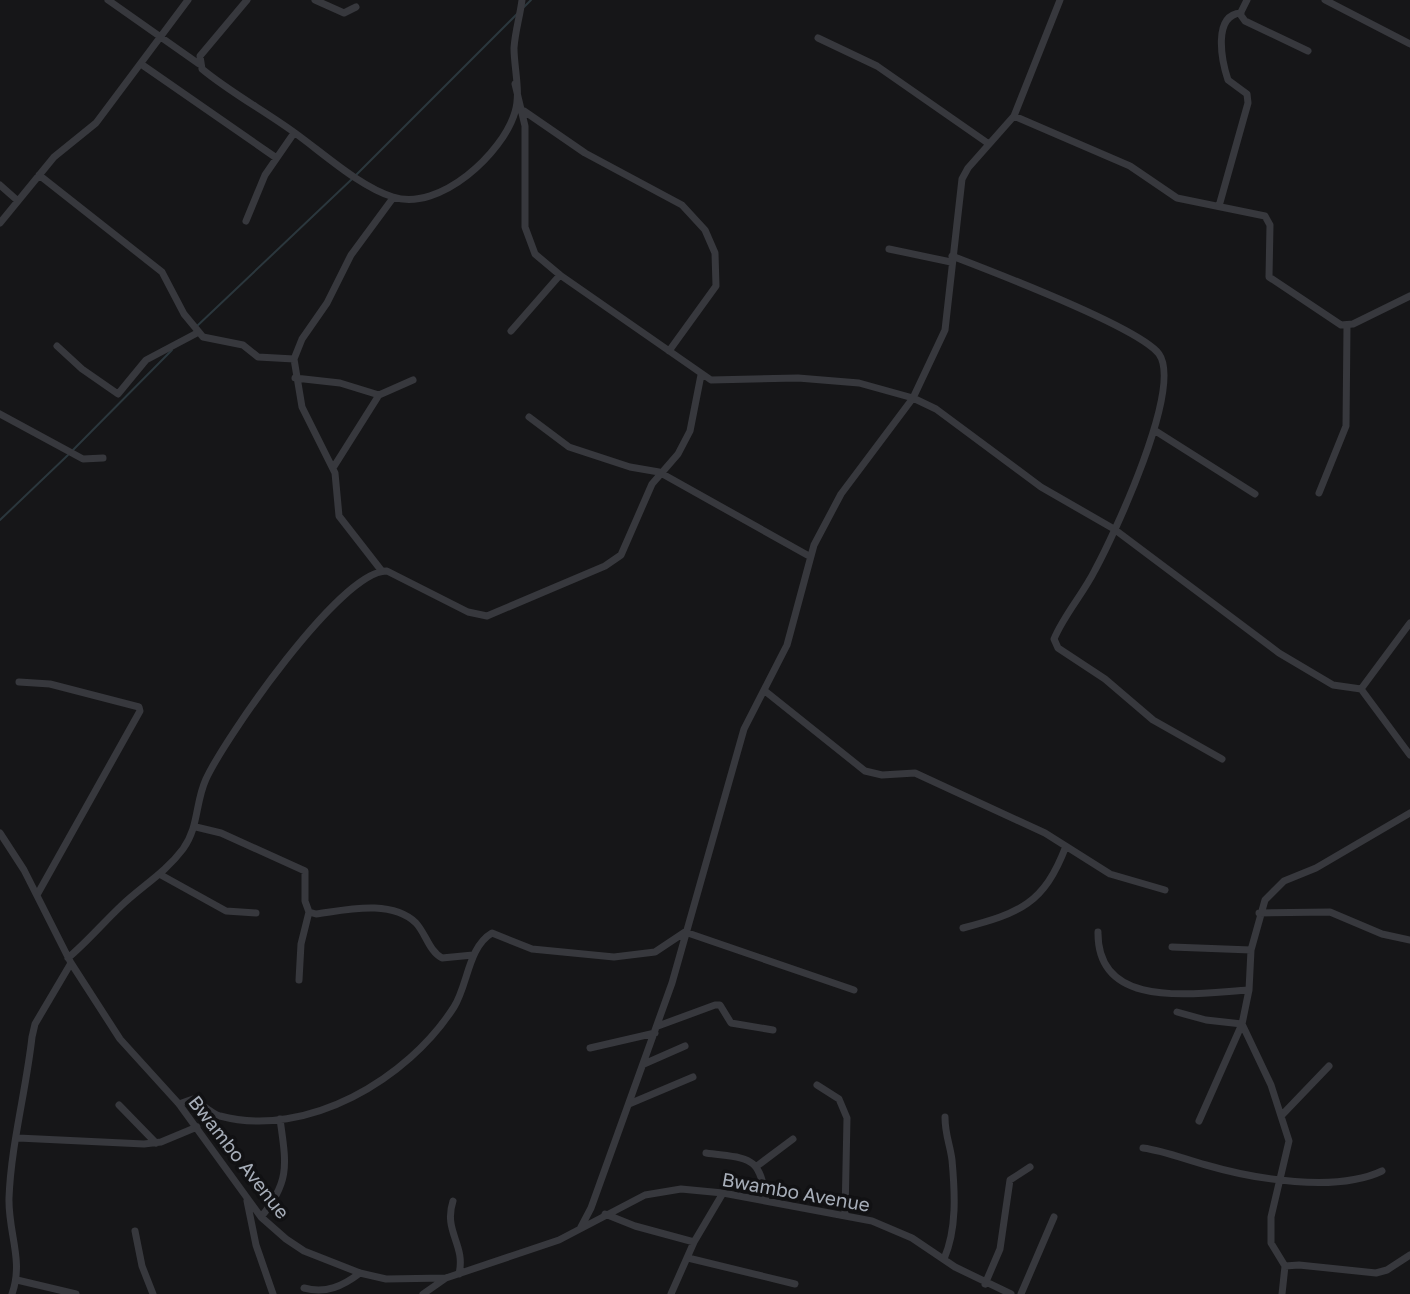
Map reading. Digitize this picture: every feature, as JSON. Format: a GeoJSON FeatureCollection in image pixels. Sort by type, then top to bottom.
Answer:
{"type":"FeatureCollection","features":[{"type":"Feature","properties":{"kind":"street"},"geometry":{"type":"LineString","coordinates":[[108,0],[355,176],[393,198],[428,195],[485,162],[510,127],[516,106],[515,40],[522,0]]}},
{"type":"Feature","properties":{"kind":"street"},"geometry":{"type":"LineString","coordinates":[[0,223],[60,151],[96,123],[188,0]]}},
{"type":"Feature","properties":{"kind":"street"},"geometry":{"type":"LineString","coordinates":[[199,64],[200,56],[247,0]]}},
{"type":"Feature","properties":{"kind":"street"},"geometry":{"type":"LineString","coordinates":[[315,0],[344,13],[356,7]]}},
{"type":"Feature","properties":{"kind":"street"},"geometry":{"type":"LineString","coordinates":[[581,1227],[591,1208],[656,1029],[744,729],[787,645],[809,556],[841,494],[913,398],[945,330],[962,179],[1014,116],[1058,0]]}},
{"type":"Feature","properties":{"kind":"street"},"geometry":{"type":"LineString","coordinates":[[1241,13],[1247,0]]}},
{"type":"Feature","properties":{"kind":"street"},"geometry":{"type":"LineString","coordinates":[[1325,0],[1410,44]]}},
{"type":"Feature","properties":{"kind":"street"},"geometry":{"type":"LineString","coordinates":[[1241,13],[1245,20],[1308,51]]}},
{"type":"Feature","properties":{"kind":"street"},"geometry":{"type":"LineString","coordinates":[[1219,206],[1249,99],[1247,94],[1228,80],[1223,57],[1224,26],[1231,15],[1241,13]]}},
{"type":"Feature","properties":{"kind":"street"},"geometry":{"type":"LineString","coordinates":[[818,38],[877,66],[989,144]]}},
{"type":"Feature","properties":{"kind":"street"},"geometry":{"type":"LineString","coordinates":[[141,64],[275,157]]}},
{"type":"Feature","properties":{"kind":"street"},"geometry":{"type":"LineString","coordinates":[[516,84],[524,111],[525,227],[535,254],[560,275],[701,375],[717,381],[797,378],[859,383],[913,398],[936,409],[1041,487],[1115,529],[1279,653],[1333,685],[1361,688],[1410,755]]}},
{"type":"Feature","properties":{"kind":"street"},"geometry":{"type":"LineString","coordinates":[[524,111],[585,153],[688,209],[705,230],[715,253],[716,286],[669,351]]}},
{"type":"Feature","properties":{"kind":"street"},"geometry":{"type":"LineString","coordinates":[[1014,116],[1130,166],[1177,198],[1258,213],[1269,219],[1269,277],[1312,307],[1348,326]]}},
{"type":"Feature","properties":{"kind":"street"},"geometry":{"type":"LineString","coordinates":[[246,221],[275,157],[294,132]]}},
{"type":"Feature","properties":{"kind":"street"},"geometry":{"type":"LineString","coordinates":[[39,175],[162,272],[197,333],[212,342],[243,345],[258,357],[294,359]]}},
{"type":"Feature","properties":{"kind":"street"},"geometry":{"type":"LineString","coordinates":[[0,185],[18,201]]}},
{"type":"Feature","properties":{"kind":"street"},"geometry":{"type":"LineString","coordinates":[[393,198],[351,255],[327,303],[302,339],[294,359],[295,378],[302,407],[333,468],[339,516],[381,570],[398,575],[479,616],[494,614],[614,561],[629,544],[659,472],[678,454],[690,431],[701,375]]}},
{"type":"Feature","properties":{"kind":"street"},"geometry":{"type":"LineString","coordinates":[[889,248],[951,259],[1051,297],[1126,332],[1153,348],[1161,357],[1163,376],[1154,430],[1115,529],[1055,642],[1105,679],[1153,720],[1222,759]]}},
{"type":"Feature","properties":{"kind":"street"},"geometry":{"type":"LineString","coordinates":[[511,331],[560,275]]}},
{"type":"Feature","properties":{"kind":"street"},"geometry":{"type":"LineString","coordinates":[[1348,326],[1410,296]]}},
{"type":"Feature","properties":{"kind":"street"},"geometry":{"type":"LineString","coordinates":[[1319,493],[1347,420],[1348,326]]}},
{"type":"Feature","properties":{"kind":"street"},"geometry":{"type":"LineString","coordinates":[[57,346],[82,369],[118,394],[146,360],[197,333]]}},
{"type":"Feature","properties":{"kind":"street"},"geometry":{"type":"LineString","coordinates":[[295,378],[340,383],[379,395]]}},
{"type":"Feature","properties":{"kind":"street"},"geometry":{"type":"LineString","coordinates":[[333,468],[379,395],[413,380]]}},
{"type":"Feature","properties":{"kind":"street"},"geometry":{"type":"LineString","coordinates":[[0,414],[83,459],[103,458]]}},
{"type":"Feature","properties":{"kind":"street"},"geometry":{"type":"LineString","coordinates":[[529,417],[569,447],[630,467],[659,472],[809,556]]}},
{"type":"Feature","properties":{"kind":"street"},"geometry":{"type":"LineString","coordinates":[[1154,430],[1255,494]]}},
{"type":"Feature","properties":{"kind":"street"},"geometry":{"type":"LineString","coordinates":[[12,1294],[17,1280],[18,1256],[9,1201],[35,1024],[70,961],[121,906],[161,875],[184,848],[196,827],[205,780],[241,719],[309,631],[338,600],[381,570]]}},
{"type":"Feature","properties":{"kind":"street"},"geometry":{"type":"LineString","coordinates":[[1361,688],[1410,623]]}},
{"type":"Feature","properties":{"kind":"street"},"geometry":{"type":"LineString","coordinates":[[19,682],[72,689],[116,704],[139,707],[140,711],[37,895]]}},
{"type":"Feature","properties":{"kind":"street"},"geometry":{"type":"LineString","coordinates":[[765,691],[865,771],[882,775],[915,773],[1045,833],[1110,874],[1165,890]]}},
{"type":"Feature","properties":{"kind":"street"},"geometry":{"type":"LineString","coordinates":[[1199,1121],[1242,1024],[1249,990],[1251,950],[1259,913],[1265,900],[1284,881],[1333,859],[1410,813]]}},
{"type":"Feature","properties":{"kind":"street"},"geometry":{"type":"LineString","coordinates":[[196,827],[221,833],[305,871],[305,901],[309,912],[301,944],[299,980]]}},
{"type":"Feature","properties":{"kind":"street","name":"Bwambo Avenue"},"geometry":{"type":"LineString","coordinates":[[0,833],[37,895],[70,961],[120,1039],[179,1104],[261,1217],[296,1246],[360,1273],[404,1280],[446,1278],[542,1247],[605,1214],[659,1191],[681,1189],[723,1193],[845,1215],[889,1226],[985,1284],[1011,1294]]}},
{"type":"Feature","properties":{"kind":"street"},"geometry":{"type":"LineString","coordinates":[[963,928],[1015,911],[1031,901],[1052,879],[1066,846]]}},
{"type":"Feature","properties":{"kind":"street"},"geometry":{"type":"LineString","coordinates":[[161,875],[226,911],[256,913]]}},
{"type":"Feature","properties":{"kind":"street"},"geometry":{"type":"LineString","coordinates":[[309,912],[316,914],[366,908],[389,911],[415,923],[433,951],[442,958],[473,955]]}},
{"type":"Feature","properties":{"kind":"street"},"geometry":{"type":"LineString","coordinates":[[1259,913],[1330,912],[1382,934],[1410,940]]}},
{"type":"Feature","properties":{"kind":"street"},"geometry":{"type":"LineString","coordinates":[[179,1104],[193,1100],[220,1115],[280,1119],[311,1115],[343,1103],[414,1052],[455,1006],[471,971],[473,955],[492,933],[532,949],[614,957],[655,952],[685,932]]}},
{"type":"Feature","properties":{"kind":"street"},"geometry":{"type":"LineString","coordinates":[[685,932],[854,990]]}},
{"type":"Feature","properties":{"kind":"street"},"geometry":{"type":"LineString","coordinates":[[1098,932],[1103,964],[1109,973],[1126,984],[1170,993],[1249,990]]}},
{"type":"Feature","properties":{"kind":"street"},"geometry":{"type":"LineString","coordinates":[[1172,947],[1251,950]]}},
{"type":"Feature","properties":{"kind":"street"},"geometry":{"type":"LineString","coordinates":[[590,1048],[656,1029],[715,1005],[720,1005],[732,1023],[773,1030]]}},
{"type":"Feature","properties":{"kind":"street"},"geometry":{"type":"LineString","coordinates":[[1177,1012],[1206,1020],[1242,1024]]}},
{"type":"Feature","properties":{"kind":"street"},"geometry":{"type":"LineString","coordinates":[[1242,1024],[1282,1115],[1289,1141],[1271,1217],[1271,1243],[1285,1266],[1282,1294]]}},
{"type":"Feature","properties":{"kind":"street"},"geometry":{"type":"LineString","coordinates":[[644,1064],[685,1046]]}},
{"type":"Feature","properties":{"kind":"street"},"geometry":{"type":"LineString","coordinates":[[1282,1115],[1329,1066]]}},
{"type":"Feature","properties":{"kind":"street"},"geometry":{"type":"LineString","coordinates":[[628,1104],[693,1077]]}},
{"type":"Feature","properties":{"kind":"street"},"geometry":{"type":"LineString","coordinates":[[817,1085],[839,1099],[847,1118],[845,1215]]}},
{"type":"Feature","properties":{"kind":"street"},"geometry":{"type":"LineString","coordinates":[[119,1105],[156,1143]]}},
{"type":"Feature","properties":{"kind":"street"},"geometry":{"type":"LineString","coordinates":[[944,1259],[954,1232],[952,1159],[946,1143],[945,1117]]}},
{"type":"Feature","properties":{"kind":"street"},"geometry":{"type":"LineString","coordinates":[[261,1217],[280,1193],[283,1181],[280,1119]]}},
{"type":"Feature","properties":{"kind":"street"},"geometry":{"type":"LineString","coordinates":[[18,1138],[107,1144],[156,1143],[197,1127]]}},
{"type":"Feature","properties":{"kind":"street"},"geometry":{"type":"LineString","coordinates":[[757,1166],[793,1139]]}},
{"type":"Feature","properties":{"kind":"street"},"geometry":{"type":"LineString","coordinates":[[1143,1147],[1205,1165],[1280,1180],[1352,1181],[1382,1171]]}},
{"type":"Feature","properties":{"kind":"street"},"geometry":{"type":"LineString","coordinates":[[706,1153],[736,1157],[757,1166],[763,1176],[766,1201]]}},
{"type":"Feature","properties":{"kind":"street"},"geometry":{"type":"LineString","coordinates":[[985,1284],[1000,1249],[1010,1180],[1030,1167]]}},
{"type":"Feature","properties":{"kind":"street"},"geometry":{"type":"LineString","coordinates":[[671,1294],[694,1242],[723,1193]]}},
{"type":"Feature","properties":{"kind":"street"},"geometry":{"type":"LineString","coordinates":[[246,1197],[256,1245],[272,1294]]}},
{"type":"Feature","properties":{"kind":"street"},"geometry":{"type":"LineString","coordinates":[[453,1201],[449,1223],[461,1253],[459,1274]]}},
{"type":"Feature","properties":{"kind":"street"},"geometry":{"type":"LineString","coordinates":[[605,1214],[635,1226],[694,1242]]}},
{"type":"Feature","properties":{"kind":"street"},"geometry":{"type":"LineString","coordinates":[[1021,1294],[1054,1217]]}},
{"type":"Feature","properties":{"kind":"street"},"geometry":{"type":"LineString","coordinates":[[135,1231],[142,1266],[153,1294]]}},
{"type":"Feature","properties":{"kind":"street"},"geometry":{"type":"LineString","coordinates":[[1285,1266],[1376,1273],[1387,1270],[1410,1255]]}},
{"type":"Feature","properties":{"kind":"street"},"geometry":{"type":"LineString","coordinates":[[688,1258],[795,1284]]}},
{"type":"Feature","properties":{"kind":"street"},"geometry":{"type":"LineString","coordinates":[[304,1288],[317,1291],[333,1288],[360,1273]]}},
{"type":"Feature","properties":{"kind":"street"},"geometry":{"type":"LineString","coordinates":[[424,1294],[446,1278]]}},
{"type":"Feature","properties":{"kind":"street"},"geometry":{"type":"LineString","coordinates":[[17,1280],[76,1294]]}},
{"type":"Feature","properties":{"kind":"waterway"},"geometry":{"type":"LineString","coordinates":[[524,7],[531,0]]}},
{"type":"Feature","properties":{"kind":"waterway"},"geometry":{"type":"LineString","coordinates":[[356,175],[518,13]]}},
{"type":"Feature","properties":{"kind":"waterway"},"geometry":{"type":"LineString","coordinates":[[196,327],[352,179]]}},
{"type":"Feature","properties":{"kind":"waterway"},"geometry":{"type":"LineString","coordinates":[[72,451],[172,350]]}},
{"type":"Feature","properties":{"kind":"waterway"},"geometry":{"type":"LineString","coordinates":[[0,520],[68,455]]}}]}
